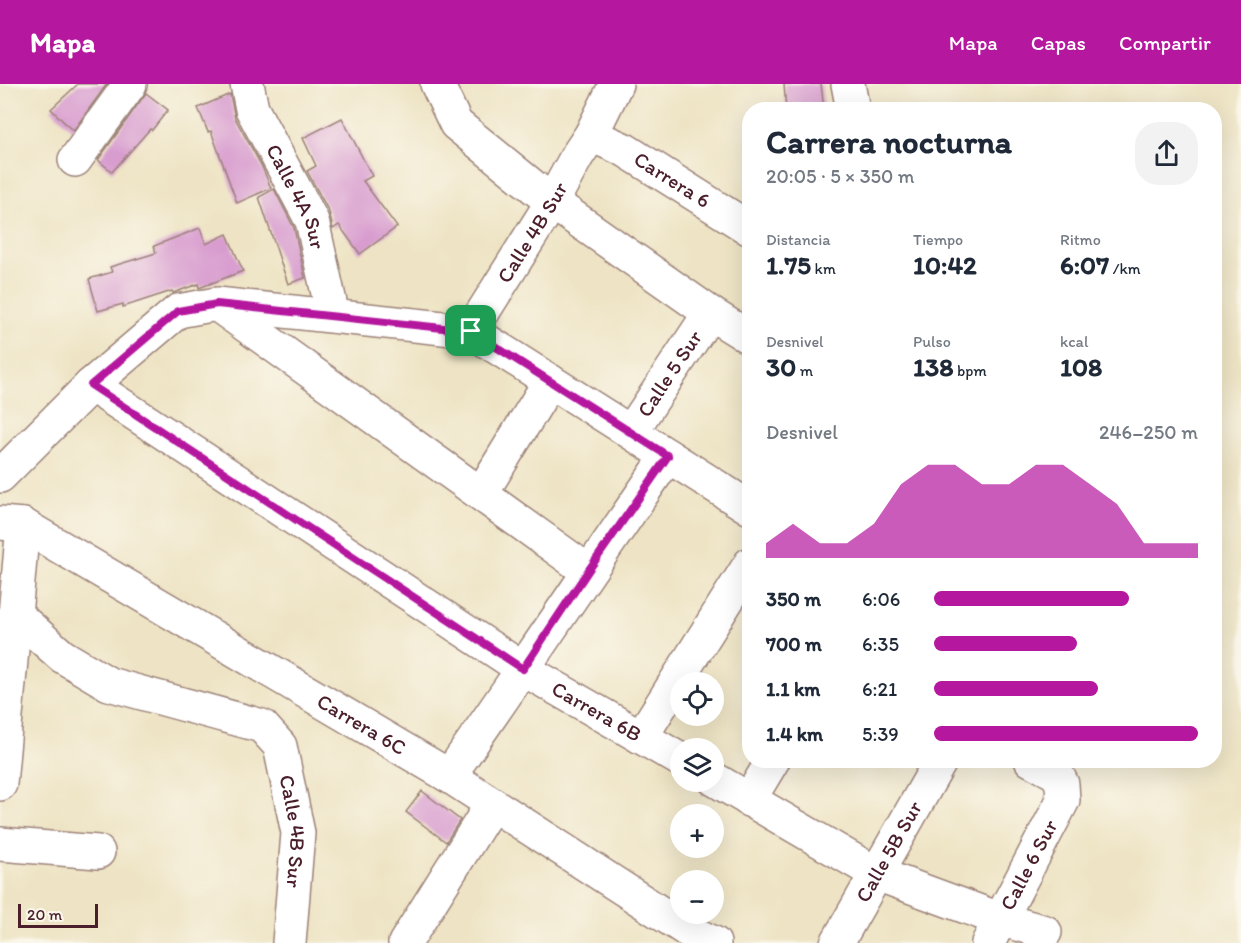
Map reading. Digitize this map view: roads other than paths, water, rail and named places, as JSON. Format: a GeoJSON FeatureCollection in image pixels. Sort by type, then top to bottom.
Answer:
{"type":"FeatureCollection","features":[{"type":"Feature","properties":{"kind":"street"},"geometry":{"type":"LineString","coordinates":[[75,160],[130,84]]}},
{"type":"Feature","properties":{"kind":"street","name":"Calle 4A Sur"},"geometry":{"type":"LineString","coordinates":[[247,84],[252,109],[312,221],[333,316]]}},
{"type":"Feature","properties":{"kind":"street"},"geometry":{"type":"LineString","coordinates":[[438,84],[456,124],[552,202],[742,333]]}},
{"type":"Feature","properties":{"kind":"street","name":"Calle 4B Sur"},"geometry":{"type":"LineString","coordinates":[[471,331],[552,202],[591,135],[616,84]]}},
{"type":"Feature","properties":{"kind":"street"},"geometry":{"type":"LineString","coordinates":[[848,84],[851,102]]}},
{"type":"Feature","properties":{"kind":"street","name":"Carrera 6"},"geometry":{"type":"LineString","coordinates":[[591,135],[625,150],[742,224]]}},
{"type":"Feature","properties":{"kind":"street"},"geometry":{"type":"LineString","coordinates":[[217,304],[588,571]]}},
{"type":"Feature","properties":{"kind":"street"},"geometry":{"type":"LineString","coordinates":[[0,476],[91,385],[178,311],[217,304],[471,331],[742,503]]}},
{"type":"Feature","properties":{"kind":"street","name":"Calle 5 Sur"},"geometry":{"type":"LineString","coordinates":[[631,432],[710,313]]}},
{"type":"Feature","properties":{"kind":"street"},"geometry":{"type":"LineString","coordinates":[[481,495],[550,381]]}},
{"type":"Feature","properties":{"kind":"street","name":"Carrera 6B"},"geometry":{"type":"LineString","coordinates":[[91,385],[523,669],[670,754]]}},
{"type":"Feature","properties":{"kind":"street"},"geometry":{"type":"LineString","coordinates":[[449,776],[668,456]]}},
{"type":"Feature","properties":{"kind":"street"},"geometry":{"type":"LineString","coordinates":[[0,784],[15,614],[12,524]]}},
{"type":"Feature","properties":{"kind":"street","name":"Carrera 6C"},"geometry":{"type":"LineString","coordinates":[[12,524],[449,776],[690,932],[714,943]]}},
{"type":"Feature","properties":{"kind":"street"},"geometry":{"type":"LineString","coordinates":[[641,737],[742,577]]}},
{"type":"Feature","properties":{"kind":"street","name":"Calle 4B Sur"},"geometry":{"type":"LineString","coordinates":[[15,614],[62,656],[109,684],[262,726],[280,746],[298,833],[289,943]]}},
{"type":"Feature","properties":{"kind":"street"},"geometry":{"type":"LineString","coordinates":[[749,800],[768,768]]}},
{"type":"Feature","properties":{"kind":"street","name":"Calle 5B Sur"},"geometry":{"type":"LineString","coordinates":[[837,943],[937,768]]}},
{"type":"Feature","properties":{"kind":"street","name":"Calle 6 Sur"},"geometry":{"type":"LineString","coordinates":[[993,931],[1063,800],[1062,784],[1057,774],[1046,768]]}},
{"type":"Feature","properties":{"kind":"street"},"geometry":{"type":"LineString","coordinates":[[724,786],[877,874],[993,931],[1045,932]]}},
{"type":"Feature","properties":{"kind":"street"},"geometry":{"type":"LineString","coordinates":[[405,943],[492,804]]}},
{"type":"Feature","properties":{"kind":"street"},"geometry":{"type":"LineString","coordinates":[[0,844],[98,852]]}}]}
